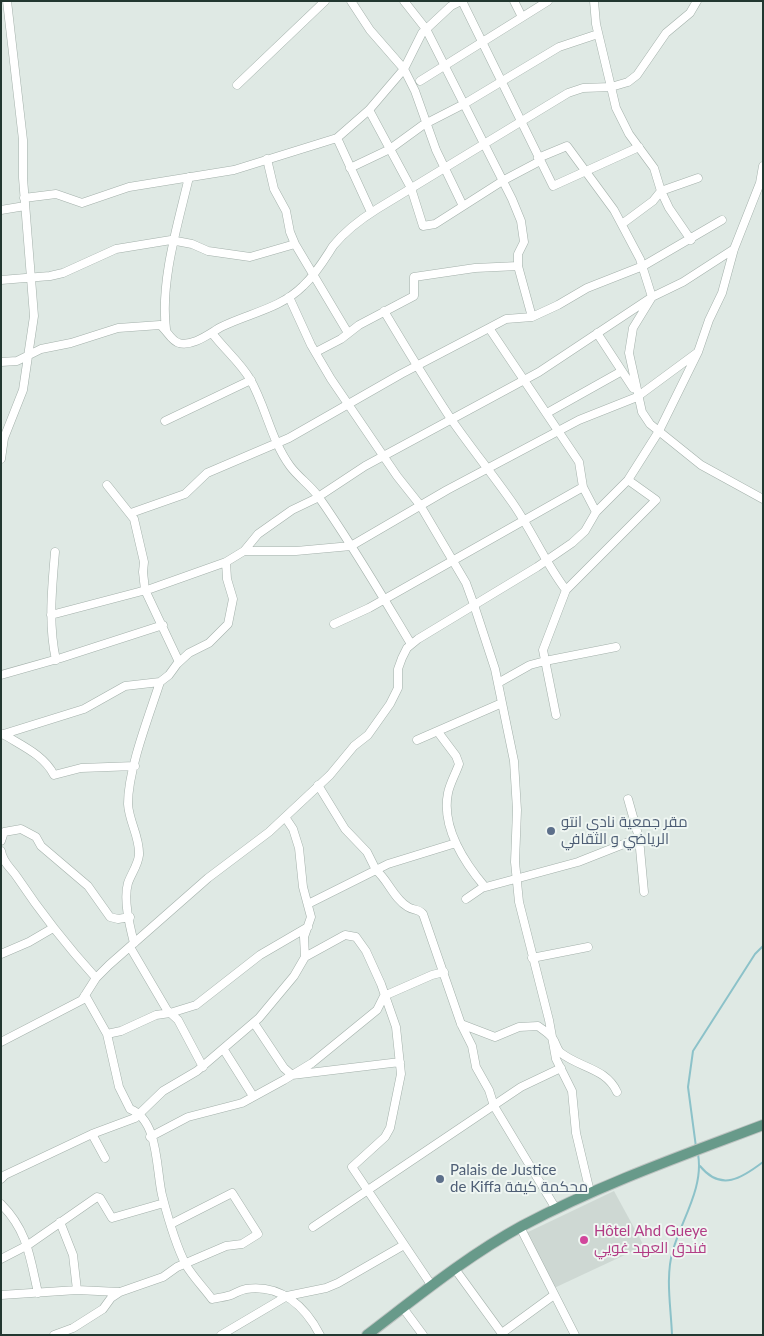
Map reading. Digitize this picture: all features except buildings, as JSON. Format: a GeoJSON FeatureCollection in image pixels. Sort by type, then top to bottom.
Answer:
{"type":"FeatureCollection","features":[{"type":"Feature","properties":{"kind":"main road"},"geometry":{"type":"LineString","coordinates":[[367,1335],[455,1269],[520,1227],[590,1192],[763,1125]]}},
{"type":"Feature","properties":{"kind":"street"},"geometry":{"type":"LineString","coordinates":[[1,459],[4,438],[23,390],[34,316],[24,202],[23,140],[7,1]]}},
{"type":"Feature","properties":{"kind":"street"},"geometry":{"type":"LineString","coordinates":[[237,85],[325,1]]}},
{"type":"Feature","properties":{"kind":"street"},"geometry":{"type":"LineString","coordinates":[[351,1],[370,30],[404,69],[463,206]]}},
{"type":"Feature","properties":{"kind":"street"},"geometry":{"type":"LineString","coordinates":[[404,1],[426,29],[504,180],[518,214],[524,242],[518,254],[518,266],[532,317]]}},
{"type":"Feature","properties":{"kind":"street"},"geometry":{"type":"LineString","coordinates":[[1,210],[56,194],[82,203],[115,190],[234,170],[337,138],[369,110],[404,69],[414,45],[426,29],[451,6],[462,1],[553,186],[639,147]]}},
{"type":"Feature","properties":{"kind":"street"},"geometry":{"type":"LineString","coordinates":[[514,1],[522,17]]}},
{"type":"Feature","properties":{"kind":"street"},"geometry":{"type":"LineString","coordinates":[[420,82],[548,1]]}},
{"type":"Feature","properties":{"kind":"street"},"geometry":{"type":"LineString","coordinates":[[594,1],[598,34],[609,87],[622,121],[654,168],[661,191],[691,240]]}},
{"type":"Feature","properties":{"kind":"street"},"geometry":{"type":"LineString","coordinates":[[1,362],[17,361],[29,354],[118,328],[160,325],[166,329],[176,342],[182,344],[191,343],[236,320],[279,304],[303,287],[334,246],[350,229],[371,212],[568,93],[583,88],[609,87],[628,82],[637,76],[666,33],[690,13],[698,1]]}},
{"type":"Feature","properties":{"kind":"street"},"geometry":{"type":"LineString","coordinates":[[350,168],[390,149],[426,123],[464,104],[559,47],[598,34]]}},
{"type":"Feature","properties":{"kind":"street"},"geometry":{"type":"LineString","coordinates":[[369,110],[411,188],[423,226],[435,224],[504,180],[567,146],[622,224],[640,259],[652,297]]}},
{"type":"Feature","properties":{"kind":"street"},"geometry":{"type":"LineString","coordinates":[[337,138],[371,212]]}},
{"type":"Feature","properties":{"kind":"street"},"geometry":{"type":"LineString","coordinates":[[267,159],[274,189],[286,211],[290,232],[295,244],[348,333]]}},
{"type":"Feature","properties":{"kind":"street"},"geometry":{"type":"LineString","coordinates":[[1,1042],[66,1009],[85,996],[96,978],[132,945],[208,878],[285,817],[330,775],[354,746],[368,735],[390,704],[398,688],[398,669],[402,658],[411,644],[547,560],[585,532],[596,512],[628,480],[659,431],[698,352],[709,320],[722,293],[734,249],[760,183],[763,166]]}},
{"type":"Feature","properties":{"kind":"street"},"geometry":{"type":"LineString","coordinates":[[166,329],[165,310],[174,240],[189,177]]}},
{"type":"Feature","properties":{"kind":"street"},"geometry":{"type":"LineString","coordinates":[[622,224],[653,202],[661,191],[698,178]]}},
{"type":"Feature","properties":{"kind":"street"},"geometry":{"type":"LineString","coordinates":[[131,513],[186,494],[208,473],[278,443],[416,366],[506,319],[532,317],[558,305],[587,288],[641,266],[691,240],[722,220]]}},
{"type":"Feature","properties":{"kind":"street"},"geometry":{"type":"LineString","coordinates":[[1,280],[63,273],[116,249],[174,240],[192,244],[208,251],[250,257],[295,244]]}},
{"type":"Feature","properties":{"kind":"street"},"geometry":{"type":"LineString","coordinates":[[51,615],[145,590],[226,562],[244,551],[258,534],[292,510],[384,456],[524,380],[652,297],[683,282],[734,249]]}},
{"type":"Feature","properties":{"kind":"street"},"geometry":{"type":"LineString","coordinates":[[316,352],[358,325],[414,296],[414,277],[475,268],[518,266]]}},
{"type":"Feature","properties":{"kind":"street"},"geometry":{"type":"LineString","coordinates":[[289,297],[316,352],[347,405],[420,505],[466,583],[474,605],[498,682],[514,760],[519,902],[556,1060],[572,1091],[576,1133],[590,1192]]}},
{"type":"Feature","properties":{"kind":"street"},"geometry":{"type":"LineString","coordinates":[[652,297],[633,328],[629,353],[637,397],[642,412],[650,424],[701,465],[763,499]]}},
{"type":"Feature","properties":{"kind":"street"},"geometry":{"type":"LineString","coordinates":[[384,312],[416,366],[524,520],[552,572],[566,590]]}},
{"type":"Feature","properties":{"kind":"street"},"geometry":{"type":"LineString","coordinates":[[489,328],[560,430],[579,462],[583,487],[596,512]]}},
{"type":"Feature","properties":{"kind":"street"},"geometry":{"type":"LineString","coordinates":[[212,333],[224,350],[237,361],[251,380],[290,466],[318,496],[385,598],[411,644]]}},
{"type":"Feature","properties":{"kind":"street"},"geometry":{"type":"LineString","coordinates":[[597,333],[637,397]]}},
{"type":"Feature","properties":{"kind":"street"},"geometry":{"type":"LineString","coordinates":[[244,551],[296,551],[351,546],[420,505],[579,420],[637,397],[698,352]]}},
{"type":"Feature","properties":{"kind":"street"},"geometry":{"type":"LineString","coordinates":[[547,413],[622,371]]}},
{"type":"Feature","properties":{"kind":"street"},"geometry":{"type":"LineString","coordinates":[[165,421],[251,380]]}},
{"type":"Feature","properties":{"kind":"street"},"geometry":{"type":"LineString","coordinates":[[556,715],[543,650],[545,639],[566,590],[656,500],[628,480]]}},
{"type":"Feature","properties":{"kind":"street"},"geometry":{"type":"LineString","coordinates":[[107,485],[131,513],[143,552],[145,590],[179,662]]}},
{"type":"Feature","properties":{"kind":"street"},"geometry":{"type":"LineString","coordinates":[[334,624],[369,608],[583,487]]}},
{"type":"Feature","properties":{"kind":"street"},"geometry":{"type":"LineString","coordinates":[[54,552],[51,578],[51,615],[56,660]]}},
{"type":"Feature","properties":{"kind":"street"},"geometry":{"type":"LineString","coordinates":[[2,735],[84,709],[126,686],[160,682],[170,675],[179,662],[189,653],[219,635],[228,624],[233,599],[227,579],[226,562]]}},
{"type":"Feature","properties":{"kind":"street"},"geometry":{"type":"LineString","coordinates":[[1,675],[56,660],[163,625]]}},
{"type":"Feature","properties":{"kind":"street"},"geometry":{"type":"LineString","coordinates":[[498,682],[530,665],[545,660],[616,646]]}},
{"type":"Feature","properties":{"kind":"street"},"geometry":{"type":"LineString","coordinates":[[160,682],[135,766],[128,801],[129,815],[139,842],[139,858],[127,885],[126,898],[130,917],[132,945],[170,1013],[178,1020],[203,1067]]}},
{"type":"Feature","properties":{"kind":"street"},"geometry":{"type":"LineString","coordinates":[[417,740],[502,702]]}},
{"type":"Feature","properties":{"kind":"street"},"geometry":{"type":"LineString","coordinates":[[438,732],[456,756],[459,764],[448,791],[446,810],[456,843],[470,867],[485,887]]}},
{"type":"Feature","properties":{"kind":"street"},"geometry":{"type":"LineString","coordinates":[[2,735],[40,758],[49,766],[54,775],[81,768],[135,766]]}},
{"type":"Feature","properties":{"kind":"street"},"geometry":{"type":"LineString","coordinates":[[318,785],[344,829],[366,852],[376,870],[387,879],[391,889],[408,907],[419,910],[423,914],[462,1024],[494,1106],[556,1209]]}},
{"type":"Feature","properties":{"kind":"street"},"geometry":{"type":"LineString","coordinates":[[628,799],[639,838],[644,892]]}},
{"type":"Feature","properties":{"kind":"street"},"geometry":{"type":"LineString","coordinates":[[285,817],[293,829],[299,848],[302,880],[311,917],[304,937],[305,957]]}},
{"type":"Feature","properties":{"kind":"street"},"geometry":{"type":"LineString","coordinates":[[1,840],[4,832],[21,829],[28,831],[36,837],[45,851],[88,886],[110,917],[118,919],[130,917]]}},
{"type":"Feature","properties":{"kind":"street"},"geometry":{"type":"LineString","coordinates":[[466,899],[485,887],[578,862],[639,838]]}},
{"type":"Feature","properties":{"kind":"street"},"geometry":{"type":"LineString","coordinates":[[308,904],[388,864],[456,843]]}},
{"type":"Feature","properties":{"kind":"street"},"geometry":{"type":"LineString","coordinates":[[1,851],[2,860],[16,875],[53,928],[96,978]]}},
{"type":"Feature","properties":{"kind":"street"},"geometry":{"type":"LineString","coordinates":[[107,1034],[121,1032],[156,1015],[196,1005],[260,955],[308,927]]}},
{"type":"Feature","properties":{"kind":"street"},"geometry":{"type":"LineString","coordinates":[[1,954],[30,942],[53,928]]}},
{"type":"Feature","properties":{"kind":"street"},"geometry":{"type":"LineString","coordinates":[[1,1180],[5,1175],[92,1134],[135,1118],[163,1091],[203,1067],[254,1023],[294,976],[305,957],[339,937],[345,935],[356,937],[366,951],[396,1027],[401,1074],[390,1128],[385,1137],[352,1168],[432,1286]]}},
{"type":"Feature","properties":{"kind":"street"},"geometry":{"type":"LineString","coordinates":[[532,958],[588,947]]}},
{"type":"Feature","properties":{"kind":"street"},"geometry":{"type":"LineString","coordinates":[[150,1137],[188,1117],[242,1103],[292,1075],[312,1063],[377,1010],[384,996],[432,975],[444,972]]}},
{"type":"Feature","properties":{"kind":"street"},"geometry":{"type":"LineString","coordinates":[[85,996],[107,1034],[119,1087],[130,1109],[140,1113],[157,1155],[164,1204],[186,1265],[212,1299],[253,1288],[266,1289],[288,1296],[297,1302],[320,1335]]}},
{"type":"Feature","properties":{"kind":"street"},"geometry":{"type":"LineString","coordinates":[[254,1023],[284,1068],[292,1075],[400,1062]]}},
{"type":"Feature","properties":{"kind":"street"},"geometry":{"type":"LineString","coordinates":[[462,1024],[495,1037],[520,1028],[538,1026],[552,1037],[560,1052],[574,1063],[587,1066],[612,1081],[617,1092]]}},
{"type":"Feature","properties":{"kind":"street"},"geometry":{"type":"LineString","coordinates":[[224,1050],[253,1096]]}},
{"type":"Feature","properties":{"kind":"street"},"geometry":{"type":"LineString","coordinates":[[313,1227],[521,1088],[561,1068]]}},
{"type":"Feature","properties":{"kind":"street"},"geometry":{"type":"LineString","coordinates":[[92,1134],[105,1158]]}},
{"type":"Feature","properties":{"kind":"street"},"geometry":{"type":"LineString","coordinates":[[54,1335],[66,1332],[103,1309],[111,1298],[120,1292],[163,1277],[177,1267],[186,1265],[226,1246],[242,1244],[258,1234],[232,1192],[171,1224]]}},
{"type":"Feature","properties":{"kind":"street"},"geometry":{"type":"LineString","coordinates":[[1,1259],[28,1245],[98,1197],[112,1218],[164,1204]]}},
{"type":"Feature","properties":{"kind":"street"},"geometry":{"type":"LineString","coordinates":[[1,1204],[9,1212],[28,1245],[38,1293]]}},
{"type":"Feature","properties":{"kind":"street"},"geometry":{"type":"LineString","coordinates":[[60,1222],[73,1255],[77,1290]]}},
{"type":"Feature","properties":{"kind":"street"},"geometry":{"type":"LineString","coordinates":[[520,1227],[575,1335]]}},
{"type":"Feature","properties":{"kind":"street"},"geometry":{"type":"LineString","coordinates":[[221,1335],[288,1296],[326,1288],[404,1245]]}},
{"type":"Feature","properties":{"kind":"street"},"geometry":{"type":"LineString","coordinates":[[455,1269],[503,1334],[554,1295]]}},
{"type":"Feature","properties":{"kind":"street"},"geometry":{"type":"LineString","coordinates":[[1,1295],[77,1290],[120,1292]]}},
{"type":"Feature","properties":{"kind":"street"},"geometry":{"type":"LineString","coordinates":[[403,1308],[423,1335]]}},
{"type":"Feature","properties":{"kind":"shaded area","name":"Hôtel Ahd Gueye فندق العهد غويي"},"geometry":{"type":"Polygon","coordinates":[[[614,1191],[644,1246],[552,1289],[524,1234],[614,1191]]]}},
{"type":"Feature","properties":{"kind":"waterway"},"geometry":{"type":"LineString","coordinates":[[696,1147],[688,1087],[693,1051],[755,954],[763,946]]}},
{"type":"Feature","properties":{"kind":"waterway"},"geometry":{"type":"LineString","coordinates":[[672,1335],[669,1271],[673,1250],[698,1179],[698,1154]]}},
{"type":"Feature","properties":{"kind":"waterway"},"geometry":{"type":"LineString","coordinates":[[700,1166],[716,1179],[731,1180],[747,1173],[763,1162]]}},
{"type":"Feature","properties":{"kind":"place","name":"مقر جمعية نادي انتو الرياضي و الثقافي"},"geometry":{"type":"Point","coordinates":[551,831]}},
{"type":"Feature","properties":{"kind":"place","name":"Palais de Justice de Kiffa محكمة كيفة"},"geometry":{"type":"Point","coordinates":[440,1179]}},
{"type":"Feature","properties":{"kind":"place","name":"Hôtel Ahd Gueye فندق العهد غويي"},"geometry":{"type":"Point","coordinates":[584,1240]}}]}
